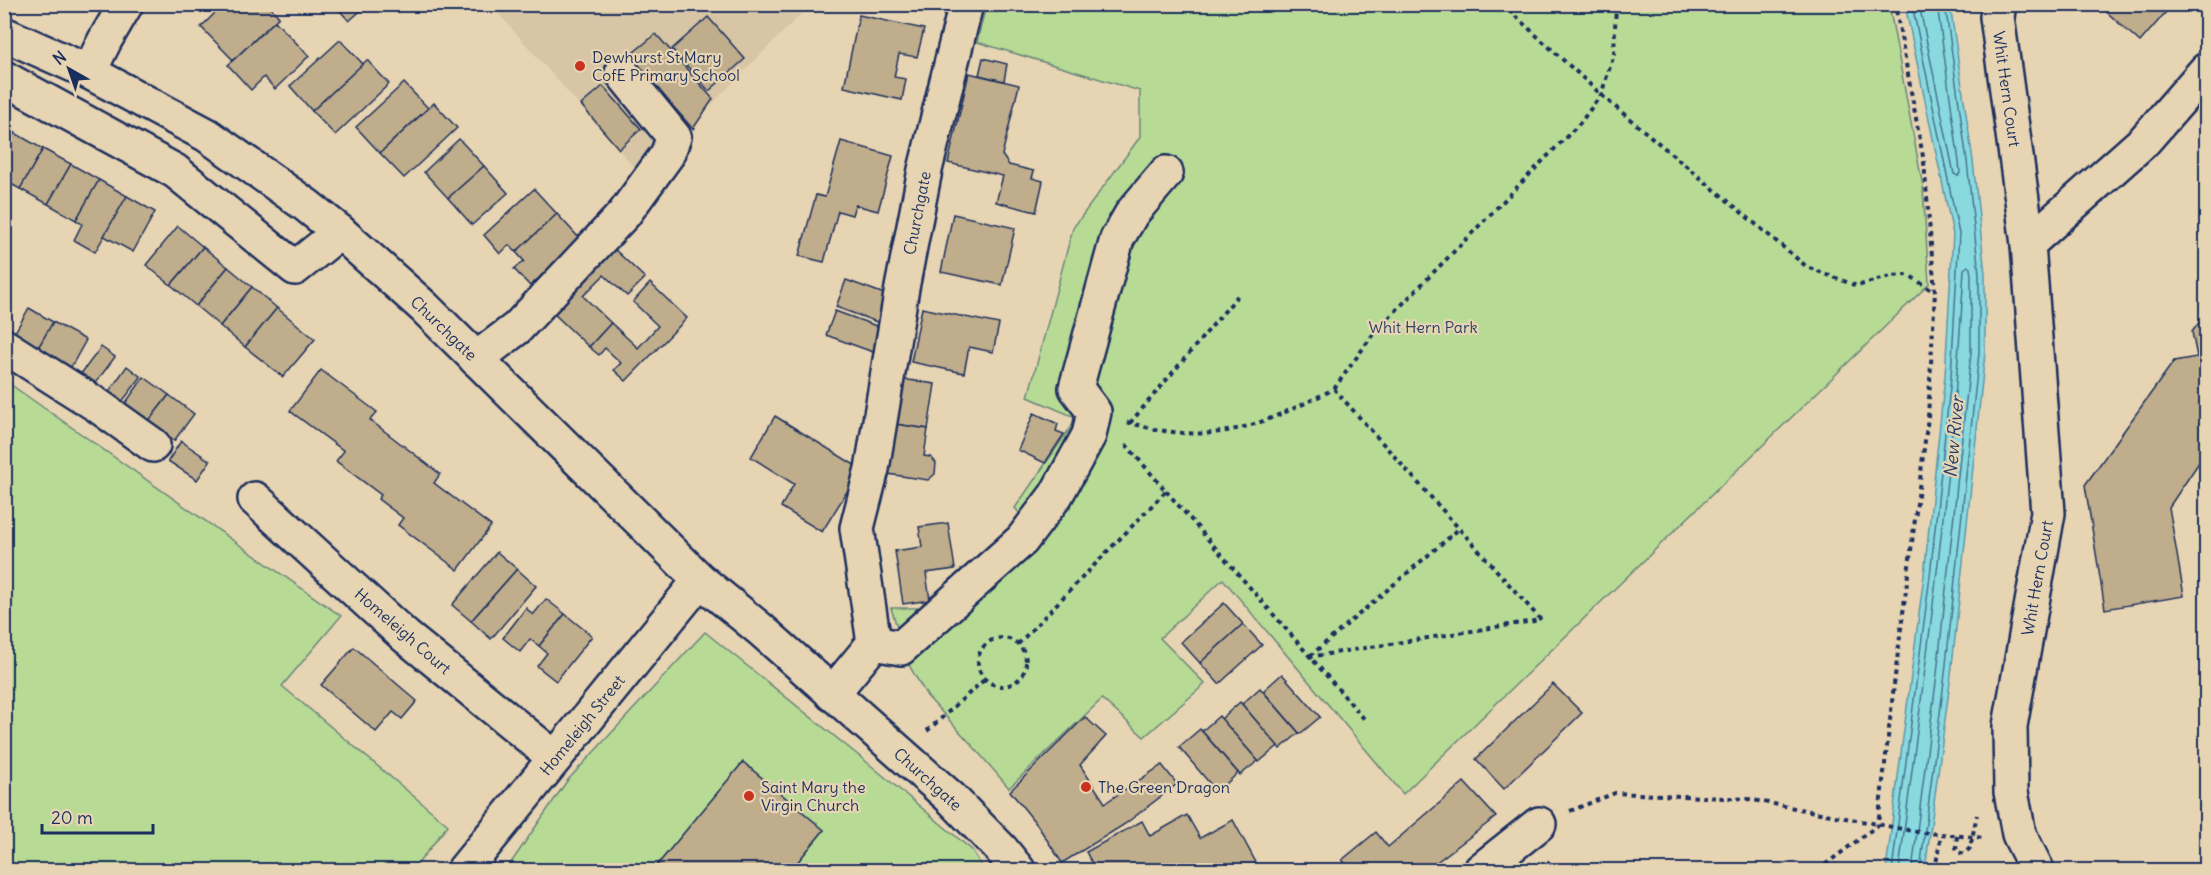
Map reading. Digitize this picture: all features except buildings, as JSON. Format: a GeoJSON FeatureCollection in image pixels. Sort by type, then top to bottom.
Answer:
{"type":"FeatureCollection","features":[{"type":"Feature","properties":{"kind":"street"},"geometry":{"type":"LineString","coordinates":[[89,72],[126,4]]}},
{"type":"Feature","properties":{"kind":"street","name":"Churchgate"},"geometry":{"type":"LineString","coordinates":[[874,643],[857,528],[872,470],[902,288],[925,170],[966,4]]}},
{"type":"Feature","properties":{"kind":"street","name":"Whit Hern Court"},"geometry":{"type":"LineString","coordinates":[[1999,4],[1997,17],[2028,244],[2048,513],[2010,726],[2012,792],[2019,834],[2037,870]]}},
{"type":"Feature","properties":{"kind":"street","name":"Churchgate"},"geometry":{"type":"LineString","coordinates":[[6,40],[89,72],[207,135],[340,232],[424,308],[700,580],[760,629],[951,798],[1001,849],[1018,870]]}},
{"type":"Feature","properties":{"kind":"street"},"geometry":{"type":"LineString","coordinates":[[2028,244],[2144,141],[2206,70]]}},
{"type":"Feature","properties":{"kind":"street"},"geometry":{"type":"LineString","coordinates":[[476,359],[517,328],[584,257],[624,214],[667,155],[674,137],[622,73]]}},
{"type":"Feature","properties":{"kind":"street"},"geometry":{"type":"LineString","coordinates":[[4,78],[176,171],[295,268],[340,232]]}},
{"type":"Feature","properties":{"kind":"street"},"geometry":{"type":"LineString","coordinates":[[832,694],[874,643],[901,648],[1022,540],[1056,495],[1089,435],[1094,412],[1076,388],[1117,239],[1132,213],[1166,173]]}},
{"type":"Feature","properties":{"kind":"street"},"geometry":{"type":"LineString","coordinates":[[4,346],[153,445]]}},
{"type":"Feature","properties":{"kind":"street","name":"Homeleigh Court"},"geometry":{"type":"LineString","coordinates":[[255,499],[405,636],[555,758]]}},
{"type":"Feature","properties":{"kind":"street","name":"Homeleigh Street"},"geometry":{"type":"LineString","coordinates":[[464,870],[700,580]]}},
{"type":"Feature","properties":{"kind":"street"},"geometry":{"type":"LineString","coordinates":[[1481,870],[1539,824]]}},
{"type":"Feature","properties":{"kind":"path"},"geometry":{"type":"LineString","coordinates":[[1156,4],[1162,4]]}},
{"type":"Feature","properties":{"kind":"path"},"geometry":{"type":"LineString","coordinates":[[1502,4],[1601,95],[1807,267],[1857,286],[1891,276],[1909,275],[1935,292]]}},
{"type":"Feature","properties":{"kind":"path"},"geometry":{"type":"LineString","coordinates":[[1094,412],[1154,431],[1212,434],[1261,423],[1334,389],[1374,333],[1580,123],[1601,95],[1614,54],[1616,4]]}},
{"type":"Feature","properties":{"kind":"path"},"geometry":{"type":"LineString","coordinates":[[1818,870],[1878,825],[1928,417],[1935,292],[1924,162],[1895,4]]}},
{"type":"Feature","properties":{"kind":"path"},"geometry":{"type":"LineString","coordinates":[[1240,293],[1130,423],[1124,432],[1124,441],[1366,722]]}},
{"type":"Feature","properties":{"kind":"path"},"geometry":{"type":"LineString","coordinates":[[1309,657],[1541,620],[1334,389]]}},
{"type":"Feature","properties":{"kind":"path"},"geometry":{"type":"LineString","coordinates":[[1018,644],[1166,491]]}},
{"type":"Feature","properties":{"kind":"path"},"geometry":{"type":"LineString","coordinates":[[1309,657],[1460,528]]}},
{"type":"Feature","properties":{"kind":"path"},"geometry":{"type":"LineString","coordinates":[[998,637],[1018,644],[1024,653],[1026,664],[1023,674],[1015,682],[1005,686],[994,685],[985,679],[979,670],[978,660],[981,649],[988,641],[998,637]]}},
{"type":"Feature","properties":{"kind":"path"},"geometry":{"type":"LineString","coordinates":[[901,755],[985,679]]}},
{"type":"Feature","properties":{"kind":"path"},"geometry":{"type":"LineString","coordinates":[[1539,824],[1615,793],[1748,800],[1878,825],[1941,835],[1981,838]]}},
{"type":"Feature","properties":{"kind":"path"},"geometry":{"type":"LineString","coordinates":[[1957,836],[1956,847],[1958,852],[1964,854],[1970,848],[1978,810]]}},
{"type":"Feature","properties":{"kind":"path"},"geometry":{"type":"LineString","coordinates":[[1935,870],[1941,835]]}},
{"type":"Feature","properties":{"kind":"shaded area","name":"Dewhurst St Mary CofE Primary School"},"geometry":{"type":"Polygon","coordinates":[[[491,5],[810,5],[641,175],[491,5]]]}},
{"type":"Feature","properties":{"kind":"green space","name":"Whit Hern Park"},"geometry":{"type":"Polygon","coordinates":[[[986,5],[1889,5],[1923,187],[1929,284],[1403,794],[1223,579],[1160,638],[1205,684],[1144,737],[1102,699],[1009,788],[927,696],[910,667],[891,608],[928,608],[1022,516],[1015,508],[1077,418],[1028,397],[1073,228],[1140,137],[1140,91],[977,42],[986,5]]]}},
{"type":"Feature","properties":{"kind":"green space"},"geometry":{"type":"Polygon","coordinates":[[[4,380],[341,616],[282,686],[448,825],[413,870],[5,870],[4,380]]]}},
{"type":"Feature","properties":{"kind":"green space"},"geometry":{"type":"Polygon","coordinates":[[[705,632],[972,850],[984,870],[791,870],[824,830],[743,762],[653,870],[506,870],[567,781],[705,632]]]}},
{"type":"Feature","properties":{"kind":"water","name":"New River"},"geometry":{"type":"Polygon","coordinates":[[[1905,5],[1950,5],[1973,161],[1985,274],[1985,353],[1951,675],[1925,870],[1886,870],[1924,575],[1945,376],[1953,234],[1905,5]]]}},
{"type":"Feature","properties":{"kind":"place","name":"Dewhurst St Mary CofE Primary School"},"geometry":{"type":"Point","coordinates":[580,66]}},
{"type":"Feature","properties":{"kind":"place","name":"The Green Dragon"},"geometry":{"type":"Point","coordinates":[1086,787]}},
{"type":"Feature","properties":{"kind":"place","name":"Saint Mary the Virgin Church"},"geometry":{"type":"Point","coordinates":[749,796]}}]}
